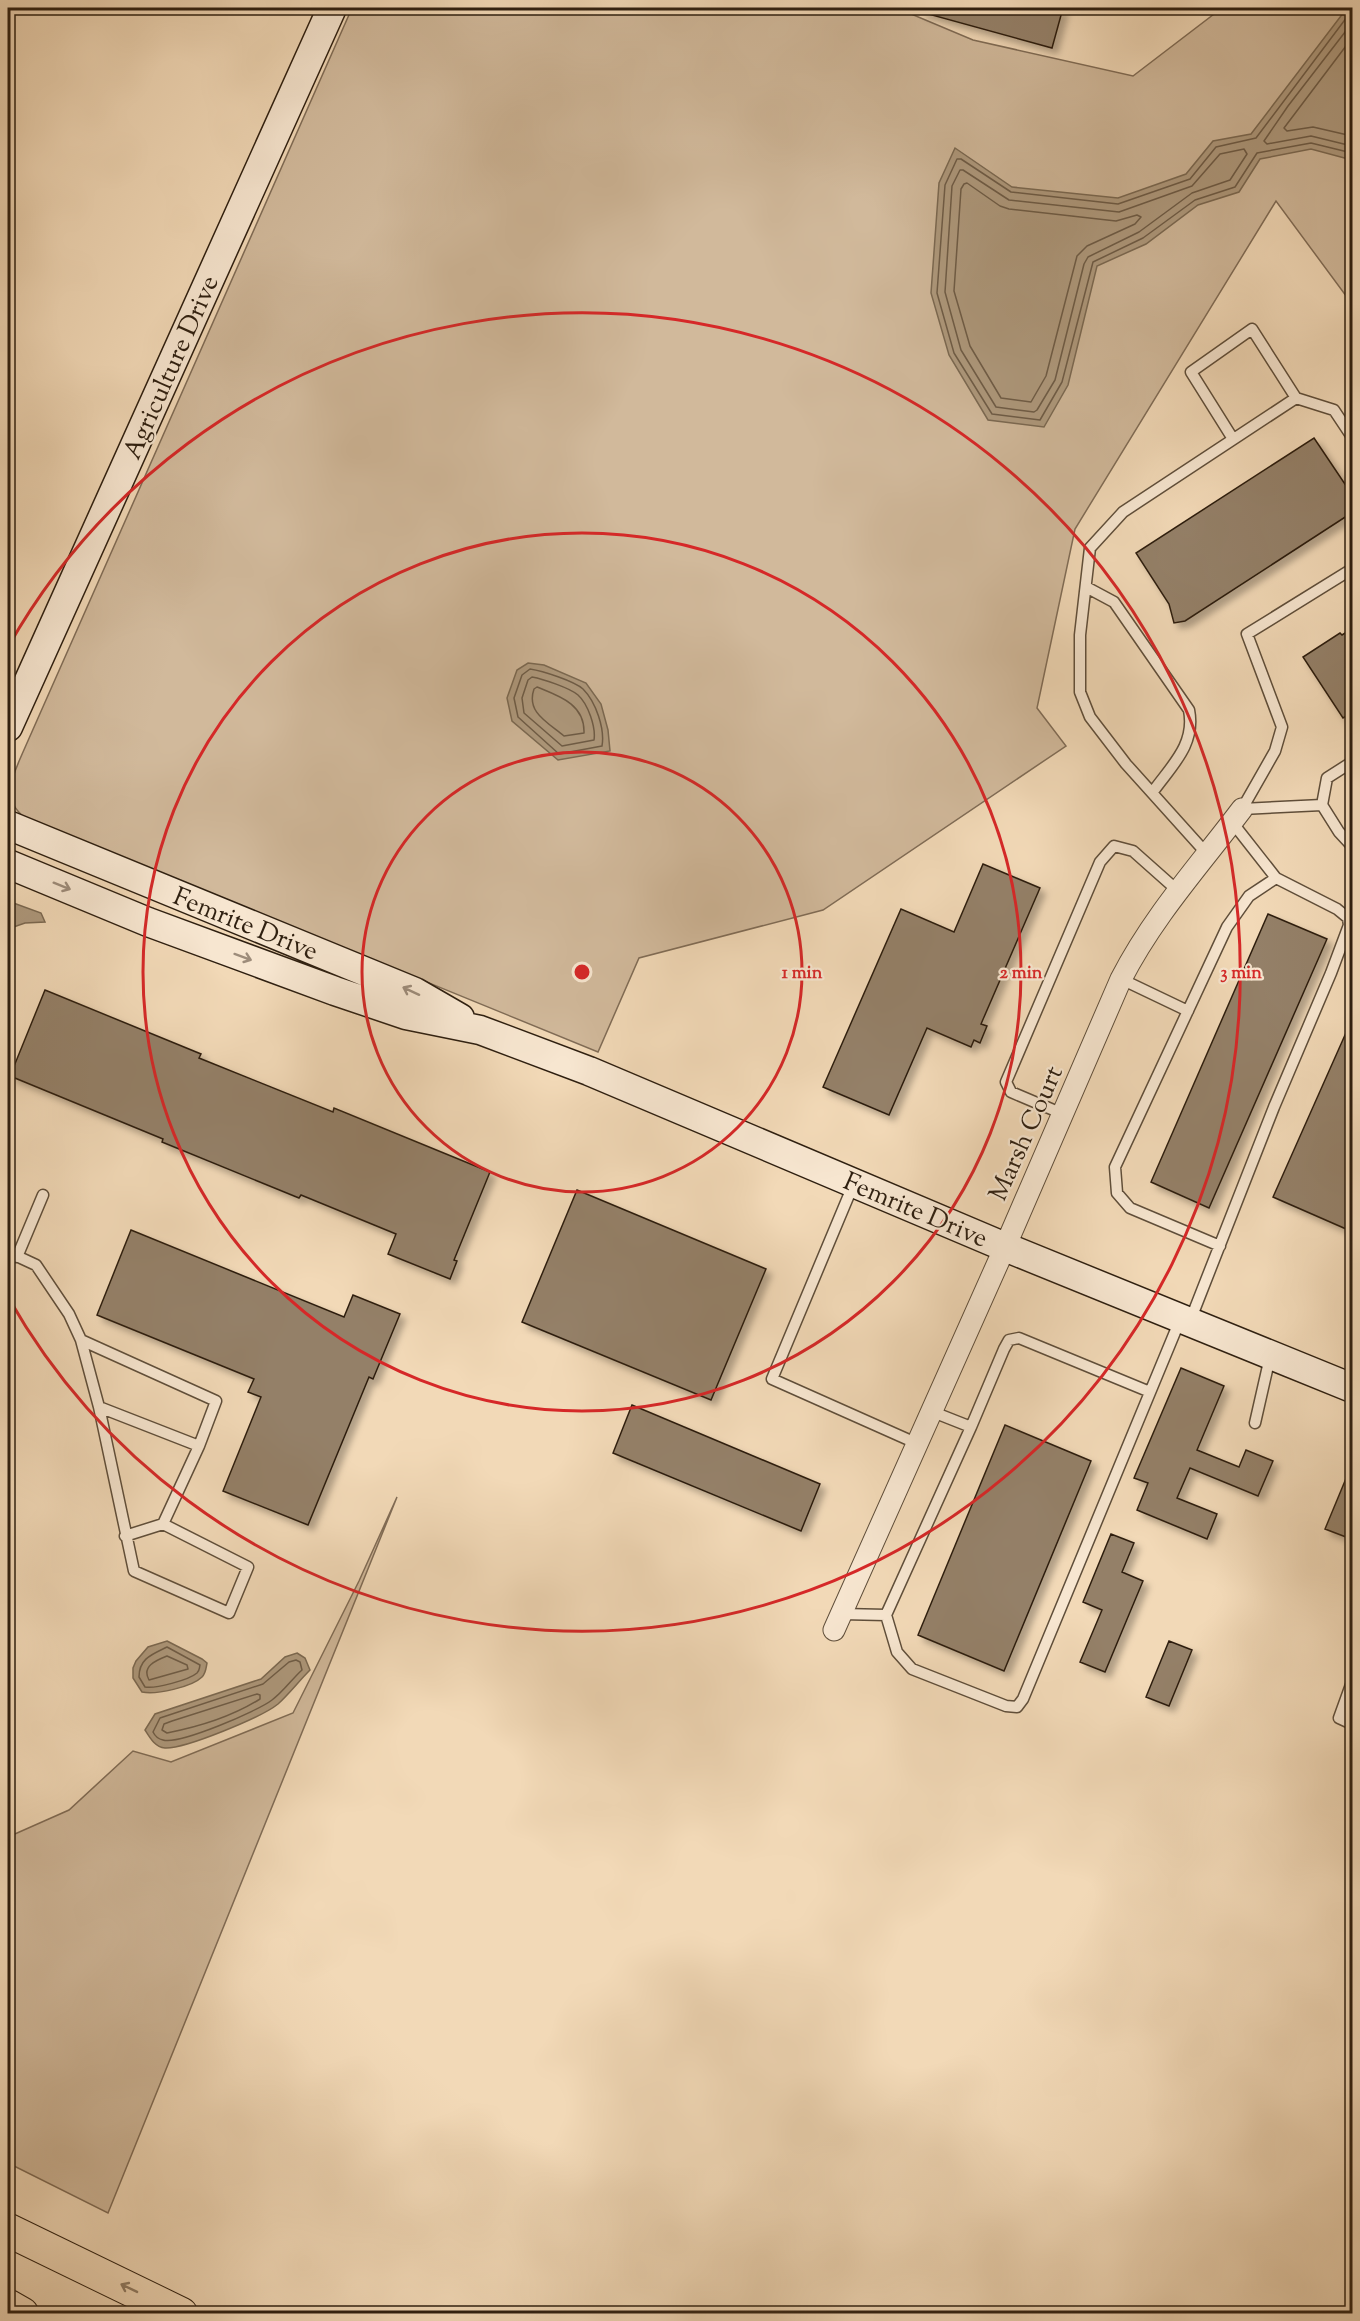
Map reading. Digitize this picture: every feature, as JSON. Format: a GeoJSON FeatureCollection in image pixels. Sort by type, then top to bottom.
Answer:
{"type":"FeatureCollection","features":[{"type":"Feature","properties":{"kind":"highway"},"geometry":{"type":"LineString","coordinates":[[8,2230],[181,2313]]}},
{"type":"Feature","properties":{"kind":"highway"},"geometry":{"type":"LineString","coordinates":[[8,2306],[22,2313]]}},
{"type":"Feature","properties":{"kind":"street","name":"Agriculture Drive"},"geometry":{"type":"LineString","coordinates":[[8,728],[332,8]]}},
{"type":"Feature","properties":{"kind":"street","name":"Marsh Court"},"geometry":{"type":"LineString","coordinates":[[838,1622],[933,1412],[1121,979],[1138,947],[1178,891],[1237,816]]}},
{"type":"Feature","properties":{"kind":"street","name":"Femrite Drive"},"geometry":{"type":"LineString","coordinates":[[8,825],[415,992],[480,1030]]}},
{"type":"Feature","properties":{"kind":"street","name":"Femrite Drive"},"geometry":{"type":"LineString","coordinates":[[8,864],[148,922],[334,991],[406,1015],[480,1030],[589,1071],[1005,1247],[1353,1388]]}},
{"type":"Feature","properties":{"kind":"lane"},"geometry":{"type":"LineString","coordinates":[[1233,439],[1191,372],[1252,329],[1296,398],[1334,410],[1353,437]]}},
{"type":"Feature","properties":{"kind":"lane"},"geometry":{"type":"LineString","coordinates":[[1207,854],[1126,764],[1090,717],[1080,692],[1080,636],[1090,549],[1123,512],[1296,398]]}},
{"type":"Feature","properties":{"kind":"lane"},"geometry":{"type":"LineString","coordinates":[[1237,816],[1275,751],[1282,727],[1247,633],[1353,569]]}},
{"type":"Feature","properties":{"kind":"lane"},"geometry":{"type":"LineString","coordinates":[[1086,587],[1114,603],[1189,710],[1192,726],[1186,746],[1152,793]]}},
{"type":"Feature","properties":{"kind":"lane"},"geometry":{"type":"LineString","coordinates":[[1353,762],[1328,778],[1322,805],[1339,832],[1353,846]]}},
{"type":"Feature","properties":{"kind":"lane"},"geometry":{"type":"LineString","coordinates":[[1237,816],[1322,805]]}},
{"type":"Feature","properties":{"kind":"lane"},"geometry":{"type":"LineString","coordinates":[[1150,1392],[1019,1338],[1009,1340],[886,1615],[897,1652],[912,1669],[1006,1706],[1017,1707],[1023,1699],[1150,1392],[1220,1246],[1349,925],[1348,918],[1337,909],[1276,878],[1237,816]]}},
{"type":"Feature","properties":{"kind":"lane"},"geometry":{"type":"LineString","coordinates":[[1063,1114],[1011,1092],[1006,1082],[1100,862],[1114,846],[1132,851],[1178,891]]}},
{"type":"Feature","properties":{"kind":"lane"},"geometry":{"type":"LineString","coordinates":[[1220,1246],[1130,1208],[1117,1193],[1115,1167],[1227,927],[1249,896],[1276,878]]}},
{"type":"Feature","properties":{"kind":"lane"},"geometry":{"type":"LineString","coordinates":[[1121,979],[1188,1011]]}},
{"type":"Feature","properties":{"kind":"lane"},"geometry":{"type":"LineString","coordinates":[[854,1183],[772,1378],[918,1444]]}},
{"type":"Feature","properties":{"kind":"lane"},"geometry":{"type":"LineString","coordinates":[[43,1195],[13,1254],[36,1265],[69,1314],[81,1340],[99,1407],[125,1536],[134,1571],[230,1613],[248,1567],[163,1524],[125,1536]]}},
{"type":"Feature","properties":{"kind":"lane"},"geometry":{"type":"LineString","coordinates":[[81,1340],[216,1401],[199,1446],[163,1524]]}},
{"type":"Feature","properties":{"kind":"lane"},"geometry":{"type":"LineString","coordinates":[[1255,1423],[1270,1354]]}},
{"type":"Feature","properties":{"kind":"lane"},"geometry":{"type":"LineString","coordinates":[[99,1407],[199,1446]]}},
{"type":"Feature","properties":{"kind":"lane"},"geometry":{"type":"LineString","coordinates":[[933,1412],[971,1427]]}},
{"type":"Feature","properties":{"kind":"lane"},"geometry":{"type":"LineString","coordinates":[[838,1622],[886,1615]]}},
{"type":"Feature","properties":{"kind":"lane"},"geometry":{"type":"LineString","coordinates":[[1353,1682],[1339,1718],[1353,1724]]}},
{"type":"Feature","properties":{"kind":"shaded area"},"geometry":{"type":"Polygon","coordinates":[[[352,8],[897,8],[973,40],[1133,76],[1222,8],[1352,8],[1352,304],[1276,201],[1075,529],[1037,708],[1066,746],[823,910],[639,958],[598,1052],[25,818],[17,810],[10,795],[12,779],[23,752],[352,8]]]}},
{"type":"Feature","properties":{"kind":"shaded area"},"geometry":{"type":"Polygon","coordinates":[[[397,1497],[108,2213],[8,2163],[8,1837],[69,1810],[133,1751],[171,1762],[293,1713],[359,1581],[397,1497]]]}},
{"type":"Feature","properties":{"kind":"water"},"geometry":{"type":"Polygon","coordinates":[[[1347,8],[1352,8],[1352,160],[1311,149],[1260,159],[1239,192],[1198,205],[1146,244],[1097,266],[1068,385],[1044,427],[988,420],[949,355],[931,293],[939,183],[955,148],[1012,187],[1118,198],[1186,174],[1213,141],[1251,134],[1347,8]]]}},
{"type":"Feature","properties":{"kind":"water"},"geometry":{"type":"Polygon","coordinates":[[[528,663],[544,665],[586,683],[601,704],[608,730],[610,751],[558,760],[512,721],[507,698],[517,670],[528,663]]]}},
{"type":"Feature","properties":{"kind":"water"},"geometry":{"type":"Polygon","coordinates":[[[8,901],[41,913],[45,922],[25,923],[8,929],[8,901]]]}},
{"type":"Feature","properties":{"kind":"water"},"geometry":{"type":"Polygon","coordinates":[[[167,1641],[207,1663],[204,1674],[197,1681],[182,1687],[142,1692],[133,1678],[136,1661],[148,1647],[167,1641]]]}},
{"type":"Feature","properties":{"kind":"water"},"geometry":{"type":"Polygon","coordinates":[[[297,1653],[305,1658],[310,1670],[278,1704],[269,1710],[223,1731],[175,1747],[158,1746],[145,1730],[155,1714],[261,1679],[285,1657],[297,1653]]]}},
{"type":"Feature","properties":{"kind":"building"},"geometry":{"type":"Polygon","coordinates":[[[921,8],[1063,8],[1052,48],[921,12],[921,8]]]}},
{"type":"Feature","properties":{"kind":"building"},"geometry":{"type":"Polygon","coordinates":[[[1314,438],[1353,496],[1353,512],[1185,621],[1174,623],[1169,604],[1136,553],[1314,438]]]}},
{"type":"Feature","properties":{"kind":"building"},"geometry":{"type":"Polygon","coordinates":[[[1353,628],[1353,712],[1343,718],[1303,657],[1340,633],[1342,635],[1353,628]]]}},
{"type":"Feature","properties":{"kind":"building"},"geometry":{"type":"Polygon","coordinates":[[[983,864],[1040,888],[981,1024],[987,1026],[980,1043],[974,1040],[971,1047],[927,1028],[889,1115],[823,1087],[901,909],[954,932],[983,864]]]}},
{"type":"Feature","properties":{"kind":"building"},"geometry":{"type":"Polygon","coordinates":[[[1268,914],[1327,939],[1209,1208],[1151,1182],[1268,914]]]}},
{"type":"Feature","properties":{"kind":"building"},"geometry":{"type":"Polygon","coordinates":[[[45,990],[201,1054],[199,1058],[333,1112],[334,1108],[490,1172],[454,1260],[457,1261],[450,1279],[388,1254],[396,1234],[301,1195],[299,1198],[162,1142],[163,1139],[10,1076],[45,990]]]}},
{"type":"Feature","properties":{"kind":"building"},"geometry":{"type":"Polygon","coordinates":[[[1353,1017],[1353,1232],[1273,1197],[1353,1017]]]}},
{"type":"Feature","properties":{"kind":"building"},"geometry":{"type":"Polygon","coordinates":[[[577,1190],[766,1269],[711,1400],[522,1322],[577,1190]]]}},
{"type":"Feature","properties":{"kind":"building"},"geometry":{"type":"Polygon","coordinates":[[[131,1230],[344,1317],[353,1295],[400,1314],[373,1379],[369,1377],[308,1525],[223,1491],[261,1397],[248,1392],[254,1379],[97,1315],[131,1230]]]}},
{"type":"Feature","properties":{"kind":"building"},"geometry":{"type":"Polygon","coordinates":[[[1181,1368],[1224,1386],[1197,1450],[1239,1467],[1246,1450],[1273,1461],[1258,1496],[1190,1468],[1177,1498],[1217,1514],[1207,1539],[1137,1510],[1148,1483],[1134,1478],[1181,1368]]]}},
{"type":"Feature","properties":{"kind":"building"},"geometry":{"type":"Polygon","coordinates":[[[632,1405],[820,1484],[801,1531],[613,1453],[632,1405]]]}},
{"type":"Feature","properties":{"kind":"building"},"geometry":{"type":"Polygon","coordinates":[[[1005,1425],[1091,1461],[1004,1671],[918,1635],[1005,1425]]]}},
{"type":"Feature","properties":{"kind":"building"},"geometry":{"type":"Polygon","coordinates":[[[1352,1464],[1353,1523],[1346,1537],[1325,1529],[1352,1464]]]}},
{"type":"Feature","properties":{"kind":"building"},"geometry":{"type":"Polygon","coordinates":[[[1111,1534],[1134,1543],[1122,1572],[1143,1581],[1105,1672],[1080,1662],[1102,1610],[1083,1602],[1111,1534]]]}},
{"type":"Feature","properties":{"kind":"building"},"geometry":{"type":"Polygon","coordinates":[[[1169,1641],[1192,1650],[1169,1706],[1146,1697],[1169,1641]]]}}]}
